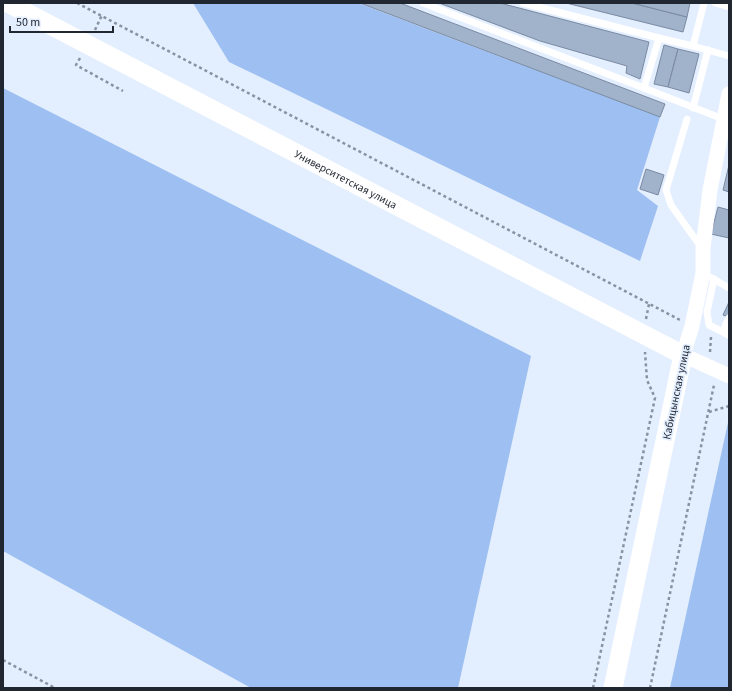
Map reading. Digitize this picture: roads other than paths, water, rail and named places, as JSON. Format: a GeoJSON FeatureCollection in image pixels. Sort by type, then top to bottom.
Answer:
{"type":"FeatureCollection","features":[{"type":"Feature","properties":{"kind":"street","name":"Университетская улица"},"geometry":{"type":"LineString","coordinates":[[8,3],[683,355]]}},
{"type":"Feature","properties":{"kind":"street","name":"Кабицынская улица"},"geometry":{"type":"LineString","coordinates":[[613,688],[683,355],[709,276],[703,248],[710,190],[729,94]]}},
{"type":"Feature","properties":{"kind":"street"},"geometry":{"type":"LineString","coordinates":[[683,355],[729,376]]}},
{"type":"Feature","properties":{"kind":"lane"},"geometry":{"type":"LineString","coordinates":[[422,3],[723,119]]}},
{"type":"Feature","properties":{"kind":"lane"},"geometry":{"type":"LineString","coordinates":[[523,3],[729,56]]}},
{"type":"Feature","properties":{"kind":"lane"},"geometry":{"type":"LineString","coordinates":[[693,46],[704,3]]}},
{"type":"Feature","properties":{"kind":"lane"},"geometry":{"type":"LineString","coordinates":[[715,3],[729,7]]}},
{"type":"Feature","properties":{"kind":"lane"},"geometry":{"type":"LineString","coordinates":[[644,88],[659,38]]}},
{"type":"Feature","properties":{"kind":"lane"},"geometry":{"type":"LineString","coordinates":[[694,108],[708,50]]}},
{"type":"Feature","properties":{"kind":"lane"},"geometry":{"type":"LineString","coordinates":[[687,118],[666,190],[671,205],[703,248]]}},
{"type":"Feature","properties":{"kind":"lane"},"geometry":{"type":"LineString","coordinates":[[727,334],[709,325],[707,312],[709,276],[729,288]]}},
{"type":"Feature","properties":{"kind":"lane"},"geometry":{"type":"LineString","coordinates":[[727,334],[725,326],[729,318]]}}]}
